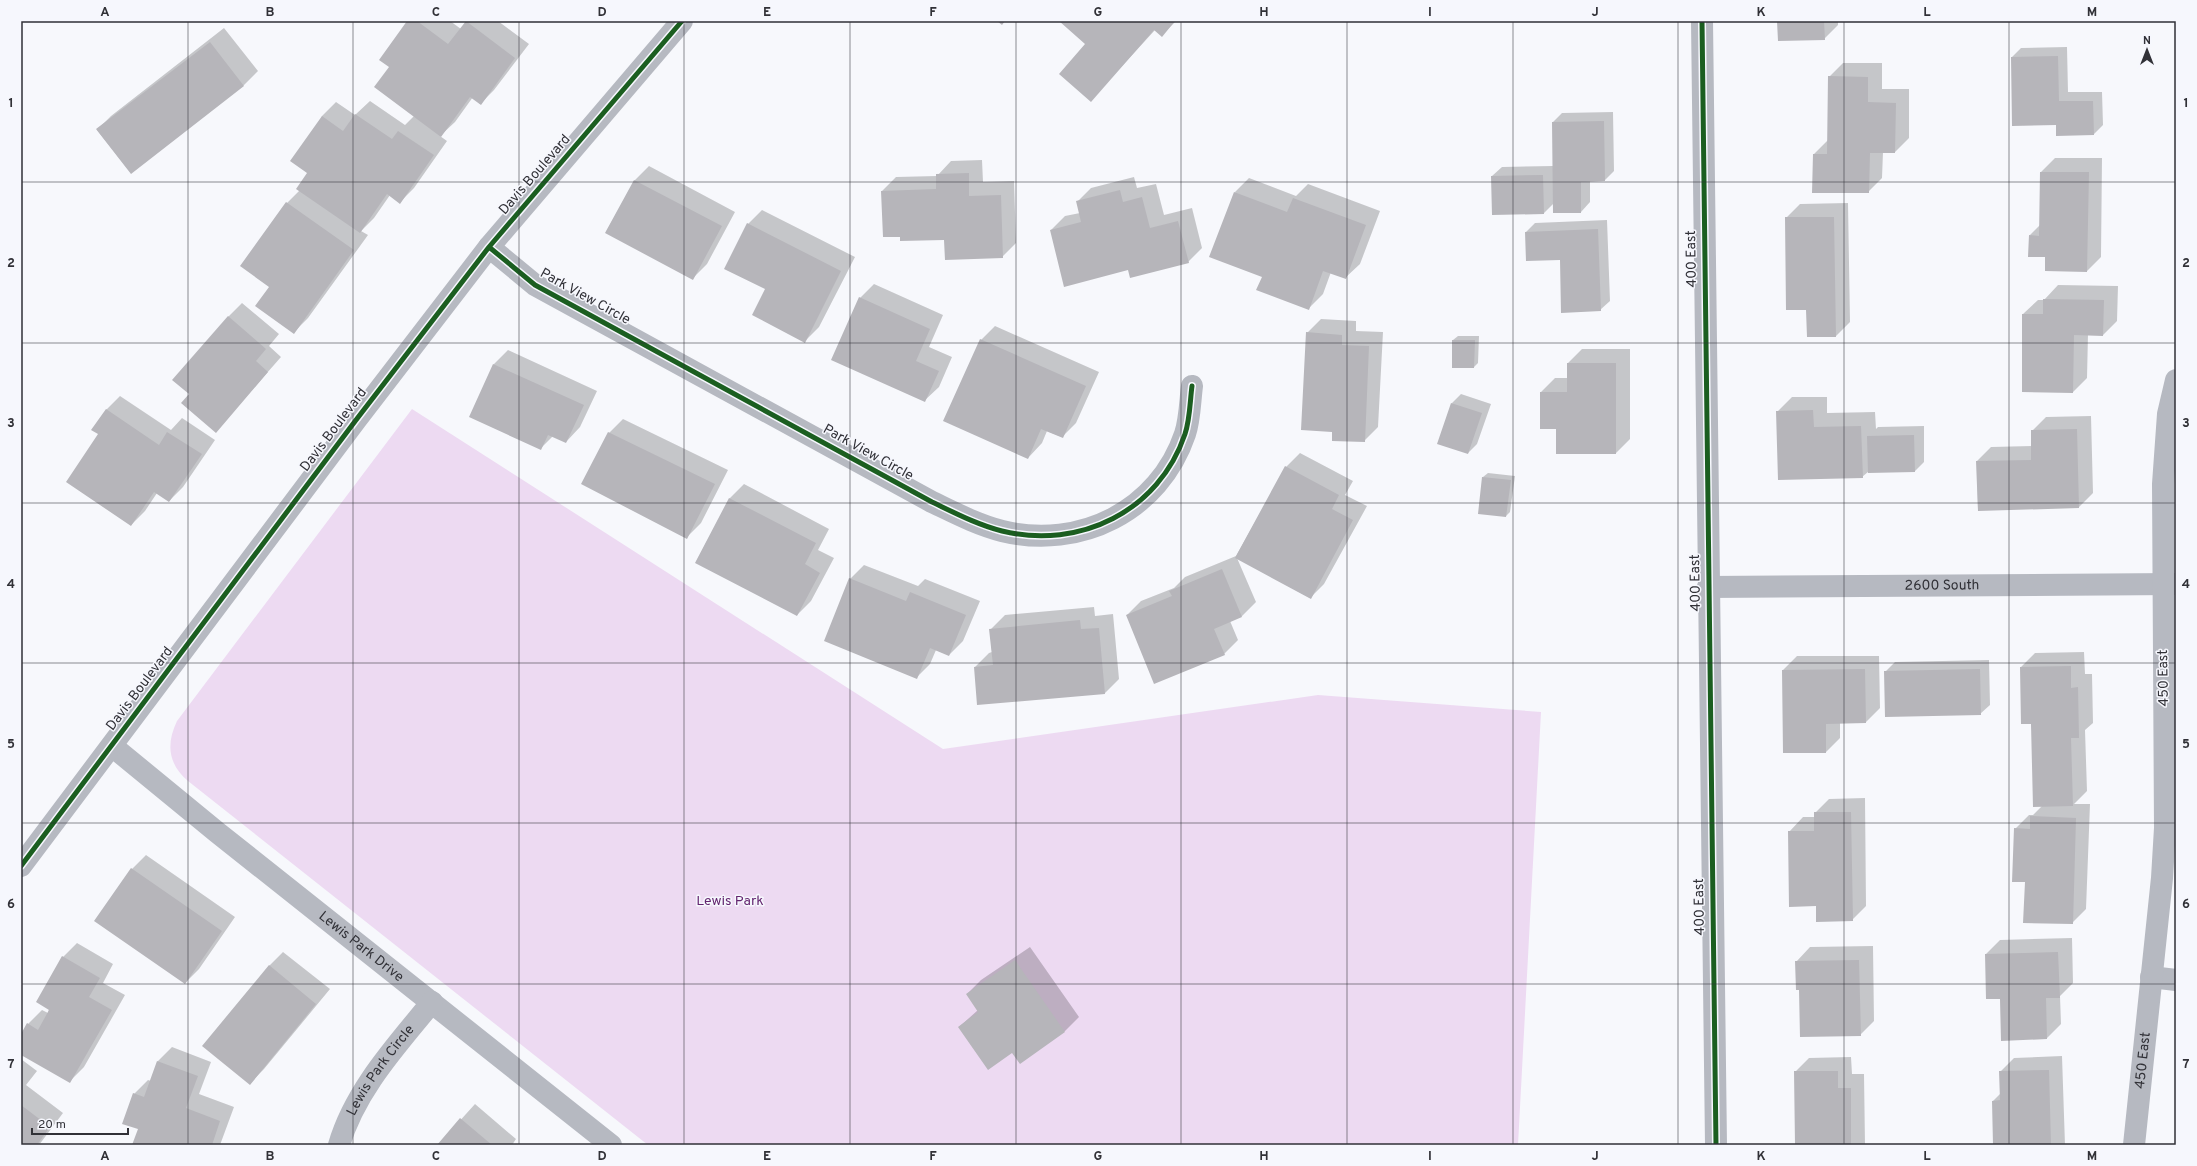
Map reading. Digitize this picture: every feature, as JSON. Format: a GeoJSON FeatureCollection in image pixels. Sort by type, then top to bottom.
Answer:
{"type":"FeatureCollection","features":[{"type":"Feature","properties":{"kind":"street","name":"Davis Boulevard"},"geometry":{"type":"LineString","coordinates":[[21,866],[356,420],[489,247],[682,21]]}},
{"type":"Feature","properties":{"kind":"street","name":"400 East"},"geometry":{"type":"LineString","coordinates":[[1702,21],[1716,1145]]}},
{"type":"Feature","properties":{"kind":"street","name":"Park View Circle"},"geometry":{"type":"LineString","coordinates":[[489,247],[535,284],[932,502],[974,522],[1003,531],[1033,535],[1064,534],[1094,528],[1121,515],[1143,498],[1176,457],[1186,432],[1192,386]]}},
{"type":"Feature","properties":{"kind":"street","name":"450 East"},"geometry":{"type":"LineString","coordinates":[[2134,1145],[2162,878],[2165,828],[2169,584],[2164,446],[2168,414],[2176,380]]}},
{"type":"Feature","properties":{"kind":"street","name":"2600 South"},"geometry":{"type":"LineString","coordinates":[[1708,587],[2169,584]]}},
{"type":"Feature","properties":{"kind":"street","name":"Lewis Park Drive"},"geometry":{"type":"LineString","coordinates":[[112,746],[218,833],[611,1145]]}},
{"type":"Feature","properties":{"kind":"street"},"geometry":{"type":"LineString","coordinates":[[2151,977],[2176,980]]}},
{"type":"Feature","properties":{"kind":"street","name":"Lewis Park Circle"},"geometry":{"type":"LineString","coordinates":[[339,1145],[346,1122],[363,1092],[432,1002]]}},
{"type":"Feature","properties":{"kind":"green space","name":"Lewis Park"},"geometry":{"type":"Polygon","coordinates":[[[412,409],[943,749],[1318,695],[1541,712],[1518,1145],[648,1145],[188,781],[176,768],[173,761],[170,746],[173,729],[177,721],[412,409]]]}},
{"type":"Feature","properties":{"kind":"building"},"geometry":{"type":"Polygon","coordinates":[[[407,21],[417,21],[448,44],[466,21],[515,58],[481,105],[470,97],[441,137],[374,87],[389,67],[379,60],[407,21]]]}},
{"type":"Feature","properties":{"kind":"building"},"geometry":{"type":"Polygon","coordinates":[[[997,21],[1005,21],[1002,25],[997,21]]]}},
{"type":"Feature","properties":{"kind":"building"},"geometry":{"type":"Polygon","coordinates":[[[1059,21],[1175,21],[1162,37],[1154,30],[1091,102],[1059,74],[1085,44],[1059,21]]]}},
{"type":"Feature","properties":{"kind":"building"},"geometry":{"type":"Polygon","coordinates":[[[1777,21],[1824,21],[1825,40],[1778,41],[1777,21]]]}},
{"type":"Feature","properties":{"kind":"building"},"geometry":{"type":"Polygon","coordinates":[[[210,42],[244,86],[131,174],[96,129],[210,42]]]}},
{"type":"Feature","properties":{"kind":"building"},"geometry":{"type":"Polygon","coordinates":[[[2058,56],[2059,101],[2093,101],[2094,135],[2056,136],[2056,125],[2012,126],[2011,57],[2058,56]]]}},
{"type":"Feature","properties":{"kind":"building"},"geometry":{"type":"Polygon","coordinates":[[[1828,76],[1868,77],[1868,102],[1896,103],[1895,153],[1870,153],[1869,193],[1812,193],[1813,154],[1827,154],[1828,76]]]}},
{"type":"Feature","properties":{"kind":"building"},"geometry":{"type":"Polygon","coordinates":[[[355,114],[392,139],[398,131],[434,155],[400,204],[387,194],[360,233],[296,189],[307,173],[290,161],[322,116],[343,131],[355,114]]]}},
{"type":"Feature","properties":{"kind":"building"},"geometry":{"type":"Polygon","coordinates":[[[1604,121],[1605,181],[1581,182],[1581,213],[1553,213],[1552,122],[1604,121]]]}},
{"type":"Feature","properties":{"kind":"building"},"geometry":{"type":"Polygon","coordinates":[[[2040,172],[2089,172],[2087,272],[2045,271],[2045,257],[2028,257],[2029,235],[2039,236],[2040,172]]]}},
{"type":"Feature","properties":{"kind":"building"},"geometry":{"type":"Polygon","coordinates":[[[969,173],[969,196],[1001,195],[1003,258],[945,260],[944,240],[900,241],[900,237],[883,237],[881,191],[936,189],[936,174],[969,173]]]}},
{"type":"Feature","properties":{"kind":"building"},"geometry":{"type":"Polygon","coordinates":[[[1543,175],[1544,214],[1492,215],[1491,176],[1543,175]]]}},
{"type":"Feature","properties":{"kind":"building"},"geometry":{"type":"Polygon","coordinates":[[[634,180],[722,226],[693,280],[605,233],[634,180]]]}},
{"type":"Feature","properties":{"kind":"building"},"geometry":{"type":"Polygon","coordinates":[[[1120,190],[1123,202],[1142,197],[1150,228],[1178,221],[1189,263],[1130,278],[1128,270],[1064,287],[1050,230],[1081,222],[1076,201],[1120,190]]]}},
{"type":"Feature","properties":{"kind":"building"},"geometry":{"type":"Polygon","coordinates":[[[1234,192],[1287,212],[1293,198],[1366,225],[1346,279],[1323,271],[1309,310],[1256,290],[1262,277],[1209,257],[1234,192]]]}},
{"type":"Feature","properties":{"kind":"building"},"geometry":{"type":"Polygon","coordinates":[[[286,202],[354,250],[294,334],[255,306],[269,287],[240,266],[286,202]]]}},
{"type":"Feature","properties":{"kind":"building"},"geometry":{"type":"Polygon","coordinates":[[[1785,217],[1834,217],[1836,337],[1807,337],[1806,310],[1786,310],[1785,217]]]}},
{"type":"Feature","properties":{"kind":"building"},"geometry":{"type":"Polygon","coordinates":[[[747,223],[841,271],[805,343],[752,315],[765,289],[724,269],[747,223]]]}},
{"type":"Feature","properties":{"kind":"building"},"geometry":{"type":"Polygon","coordinates":[[[1598,229],[1601,311],[1561,313],[1560,260],[1526,261],[1525,232],[1598,229]]]}},
{"type":"Feature","properties":{"kind":"building"},"geometry":{"type":"Polygon","coordinates":[[[859,297],[930,329],[916,361],[939,371],[925,402],[831,360],[859,297]]]}},
{"type":"Feature","properties":{"kind":"building"},"geometry":{"type":"Polygon","coordinates":[[[2043,299],[2104,300],[2103,336],[2074,335],[2073,393],[2022,392],[2022,314],[2043,314],[2043,299]]]}},
{"type":"Feature","properties":{"kind":"building"},"geometry":{"type":"Polygon","coordinates":[[[228,316],[266,349],[256,361],[268,372],[216,433],[181,403],[189,394],[172,380],[228,316]]]}},
{"type":"Feature","properties":{"kind":"building"},"geometry":{"type":"Polygon","coordinates":[[[1306,332],[1342,335],[1342,345],[1369,346],[1365,442],[1332,441],[1332,432],[1301,430],[1306,332]]]}},
{"type":"Feature","properties":{"kind":"building"},"geometry":{"type":"Polygon","coordinates":[[[980,339],[1086,386],[1063,438],[1041,429],[1028,459],[943,421],[980,339]]]}},
{"type":"Feature","properties":{"kind":"building"},"geometry":{"type":"Polygon","coordinates":[[[1452,340],[1475,340],[1474,368],[1452,368],[1452,340]]]}},
{"type":"Feature","properties":{"kind":"building"},"geometry":{"type":"Polygon","coordinates":[[[1567,363],[1616,363],[1616,454],[1556,454],[1556,429],[1540,429],[1540,392],[1567,392],[1567,363]]]}},
{"type":"Feature","properties":{"kind":"building"},"geometry":{"type":"Polygon","coordinates":[[[493,364],[584,405],[566,443],[548,435],[541,450],[469,417],[493,364]]]}},
{"type":"Feature","properties":{"kind":"building"},"geometry":{"type":"Polygon","coordinates":[[[1451,403],[1482,413],[1468,454],[1437,444],[1451,403]]]}},
{"type":"Feature","properties":{"kind":"building"},"geometry":{"type":"Polygon","coordinates":[[[106,409],[159,445],[167,432],[202,454],[169,502],[154,492],[131,526],[66,482],[98,434],[91,430],[106,409]]]}},
{"type":"Feature","properties":{"kind":"building"},"geometry":{"type":"Polygon","coordinates":[[[1813,410],[1814,427],[1861,426],[1863,478],[1778,480],[1776,411],[1813,410]]]}},
{"type":"Feature","properties":{"kind":"building"},"geometry":{"type":"Polygon","coordinates":[[[2077,429],[2079,508],[1978,511],[1976,461],[2031,460],[2031,430],[2077,429]]]}},
{"type":"Feature","properties":{"kind":"building"},"geometry":{"type":"Polygon","coordinates":[[[608,432],[715,484],[687,539],[581,484],[608,432]]]}},
{"type":"Feature","properties":{"kind":"building"},"geometry":{"type":"Polygon","coordinates":[[[1914,435],[1915,472],[1868,473],[1867,436],[1914,435]]]}},
{"type":"Feature","properties":{"kind":"building"},"geometry":{"type":"Polygon","coordinates":[[[1285,466],[1339,495],[1332,509],[1353,520],[1311,599],[1235,558],[1285,466]]]}},
{"type":"Feature","properties":{"kind":"building"},"geometry":{"type":"Polygon","coordinates":[[[1482,477],[1511,480],[1506,517],[1478,514],[1482,477]]]}},
{"type":"Feature","properties":{"kind":"building"},"geometry":{"type":"Polygon","coordinates":[[[729,498],[816,543],[805,564],[820,573],[797,616],[695,563],[729,498]]]}},
{"type":"Feature","properties":{"kind":"building"},"geometry":{"type":"Polygon","coordinates":[[[1222,569],[1242,617],[1214,629],[1225,655],[1154,684],[1126,615],[1172,596],[1169,591],[1222,569]]]}},
{"type":"Feature","properties":{"kind":"building"},"geometry":{"type":"Polygon","coordinates":[[[849,578],[906,601],[910,592],[966,615],[949,656],[930,648],[917,679],[824,641],[849,578]]]}},
{"type":"Feature","properties":{"kind":"building"},"geometry":{"type":"Polygon","coordinates":[[[1080,620],[1081,629],[1099,628],[1105,694],[977,705],[974,667],[993,665],[989,629],[1080,620]]]}},
{"type":"Feature","properties":{"kind":"building"},"geometry":{"type":"Polygon","coordinates":[[[2071,666],[2071,688],[2078,687],[2079,738],[2071,738],[2073,806],[2033,807],[2031,724],[2021,724],[2020,667],[2071,666]]]}},
{"type":"Feature","properties":{"kind":"building"},"geometry":{"type":"Polygon","coordinates":[[[1865,669],[1866,723],[1826,724],[1826,753],[1783,753],[1782,670],[1865,669]]]}},
{"type":"Feature","properties":{"kind":"building"},"geometry":{"type":"Polygon","coordinates":[[[1980,669],[1981,715],[1885,717],[1884,671],[1980,669]]]}},
{"type":"Feature","properties":{"kind":"building"},"geometry":{"type":"Polygon","coordinates":[[[1814,812],[1851,812],[1853,921],[1816,922],[1816,906],[1789,907],[1788,831],[1814,831],[1814,812]]]}},
{"type":"Feature","properties":{"kind":"building"},"geometry":{"type":"Polygon","coordinates":[[[2030,816],[2076,818],[2073,924],[2023,923],[2025,882],[2012,882],[2014,828],[2030,829],[2030,816]]]}},
{"type":"Feature","properties":{"kind":"building"},"geometry":{"type":"Polygon","coordinates":[[[131,868],[222,931],[185,984],[94,921],[131,868]]]}},
{"type":"Feature","properties":{"kind":"building"},"geometry":{"type":"Polygon","coordinates":[[[2058,952],[2060,998],[2046,998],[2047,1039],[2001,1041],[2000,999],[1986,999],[1985,954],[2058,952]]]}},
{"type":"Feature","properties":{"kind":"building"},"geometry":{"type":"Polygon","coordinates":[[[62,956],[100,978],[89,997],[112,1010],[70,1083],[21,1055],[21,1034],[27,1023],[38,1030],[49,1010],[36,1002],[62,956]]]}},
{"type":"Feature","properties":{"kind":"building"},"geometry":{"type":"Polygon","coordinates":[[[1015,960],[1065,1032],[1020,1064],[1012,1053],[988,1070],[958,1027],[978,1012],[966,994],[1015,960]]]}},
{"type":"Feature","properties":{"kind":"building"},"geometry":{"type":"Polygon","coordinates":[[[1859,960],[1861,1036],[1800,1037],[1799,990],[1796,990],[1795,961],[1859,960]]]}},
{"type":"Feature","properties":{"kind":"building"},"geometry":{"type":"Polygon","coordinates":[[[269,965],[316,1004],[250,1085],[202,1046],[269,965]]]}},
{"type":"Feature","properties":{"kind":"building"},"geometry":{"type":"Polygon","coordinates":[[[157,1061],[198,1076],[186,1108],[220,1121],[212,1145],[132,1145],[138,1129],[122,1124],[133,1093],[144,1097],[157,1061]]]}},
{"type":"Feature","properties":{"kind":"building"},"geometry":{"type":"Polygon","coordinates":[[[2049,1070],[2051,1145],[1993,1145],[1992,1101],[2000,1100],[1999,1071],[2049,1070]]]}},
{"type":"Feature","properties":{"kind":"building"},"geometry":{"type":"Polygon","coordinates":[[[1794,1071],[1838,1071],[1838,1088],[1851,1088],[1851,1145],[1795,1145],[1794,1071]]]}},
{"type":"Feature","properties":{"kind":"building"},"geometry":{"type":"Polygon","coordinates":[[[21,1105],[50,1127],[37,1145],[21,1145],[21,1105]]]}},
{"type":"Feature","properties":{"kind":"building"},"geometry":{"type":"Polygon","coordinates":[[[460,1118],[492,1145],[437,1145],[460,1118]]]}},
{"type":"Feature","properties":{"kind":"cycle path"},"geometry":{"type":"LineString","coordinates":[[21,866],[356,420],[489,247],[682,21]]}},
{"type":"Feature","properties":{"kind":"cycle path"},"geometry":{"type":"LineString","coordinates":[[1702,21],[1716,1145]]}},
{"type":"Feature","properties":{"kind":"cycle path"},"geometry":{"type":"LineString","coordinates":[[489,247],[535,285],[932,502],[975,522],[1002,531],[1031,535],[1060,535],[1087,529],[1113,518],[1136,504],[1156,484],[1173,461],[1187,428],[1192,386]]}}]}
